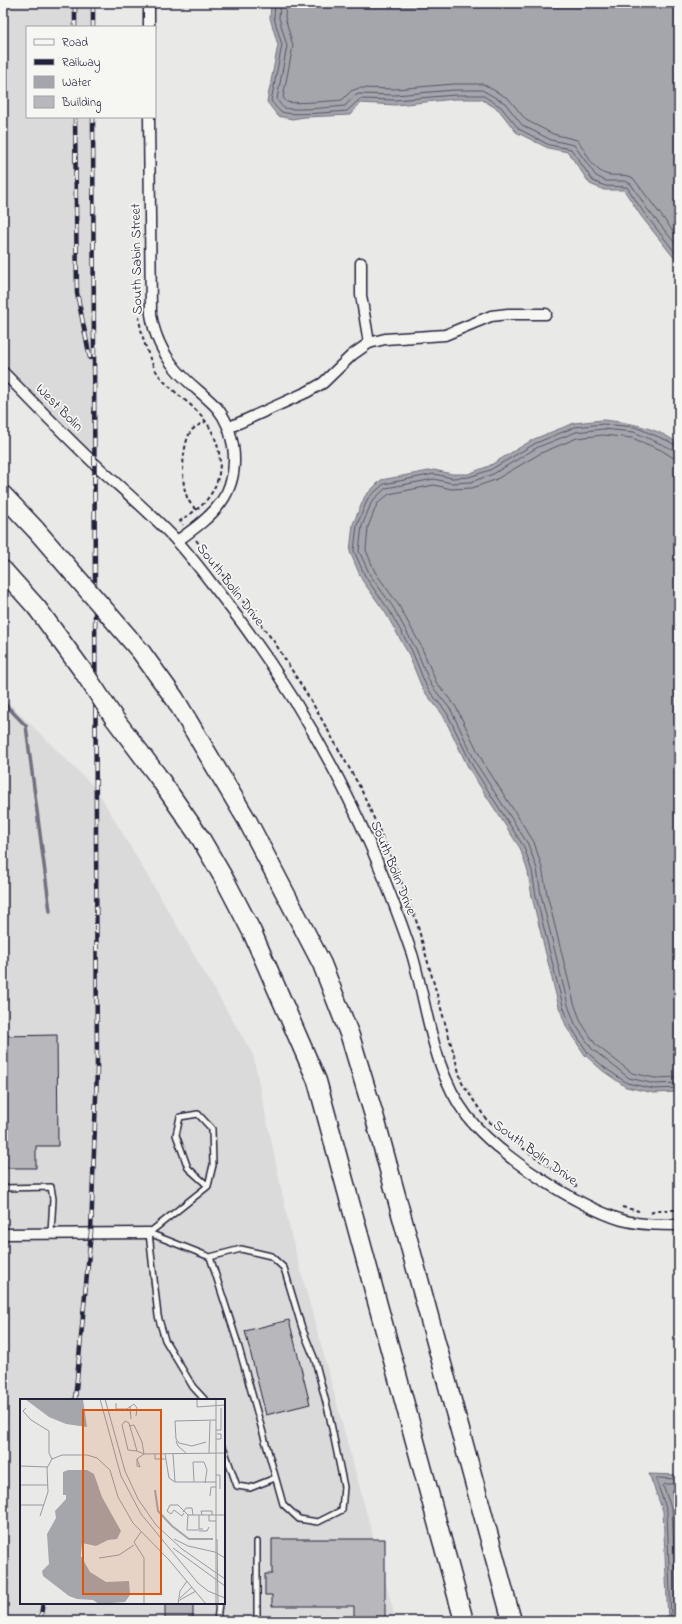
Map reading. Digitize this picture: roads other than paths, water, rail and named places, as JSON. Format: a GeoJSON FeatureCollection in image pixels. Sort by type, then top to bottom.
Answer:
{"type":"FeatureCollection","features":[{"type":"Feature","properties":{"kind":"highway"},"geometry":{"type":"LineString","coordinates":[[3,495],[36,530],[141,652],[175,699],[247,820],[322,964],[350,1036],[376,1122],[512,1621]]}},
{"type":"Feature","properties":{"kind":"highway"},"geometry":{"type":"LineString","coordinates":[[3,570],[37,608],[83,671],[114,718],[193,826],[219,869],[252,932],[317,1081],[464,1621]]}},
{"type":"Feature","properties":{"kind":"street"},"geometry":{"type":"LineString","coordinates":[[149,3],[149,26]]}},
{"type":"Feature","properties":{"kind":"street","name":"South Sabin Street"},"geometry":{"type":"LineString","coordinates":[[150,118],[151,314],[154,328],[159,344],[175,369],[217,409],[230,427],[235,469],[229,491],[224,500],[212,514],[177,541]]}},
{"type":"Feature","properties":{"kind":"street"},"geometry":{"type":"LineString","coordinates":[[361,263],[361,295],[369,343]]}},
{"type":"Feature","properties":{"kind":"street"},"geometry":{"type":"LineString","coordinates":[[230,427],[307,392],[323,383],[352,355],[369,343],[385,339],[445,335],[491,316],[508,314],[546,314]]}},
{"type":"Feature","properties":{"kind":"street","name":"West Bolin"},"geometry":{"type":"LineString","coordinates":[[3,372],[95,464]]}},
{"type":"Feature","properties":{"kind":"street","name":"South Bolin Drive"},"geometry":{"type":"LineString","coordinates":[[95,464],[177,541],[245,625],[298,704],[329,759],[372,849],[412,955],[442,1071],[451,1091],[467,1116],[497,1146],[564,1194],[600,1212],[625,1220],[652,1224],[679,1225]]}},
{"type":"Feature","properties":{"kind":"street"},"geometry":{"type":"LineString","coordinates":[[3,1234],[149,1233]]}},
{"type":"Feature","properties":{"kind":"lane"},"geometry":{"type":"LineString","coordinates":[[149,1233],[208,1186],[213,1165],[212,1129],[198,1114],[180,1117],[176,1135],[188,1168],[208,1186]]}},
{"type":"Feature","properties":{"kind":"lane"},"geometry":{"type":"LineString","coordinates":[[3,1188],[51,1187],[53,1199],[50,1233]]}},
{"type":"Feature","properties":{"kind":"lane"},"geometry":{"type":"LineString","coordinates":[[149,1233],[210,1257],[241,1249],[271,1256],[284,1268],[302,1328],[315,1360],[329,1414],[344,1487],[342,1510],[318,1522],[299,1519],[283,1504],[237,1341],[210,1257]]}},
{"type":"Feature","properties":{"kind":"lane"},"geometry":{"type":"LineString","coordinates":[[149,1233],[158,1316],[165,1340],[193,1387],[204,1399]]}},
{"type":"Feature","properties":{"kind":"lane"},"geometry":{"type":"LineString","coordinates":[[225,1451],[237,1486],[250,1488],[275,1478]]}},
{"type":"Feature","properties":{"kind":"lane"},"geometry":{"type":"LineString","coordinates":[[258,1542],[257,1592],[259,1621]]}},
{"type":"Feature","properties":{"kind":"lane"},"geometry":{"type":"LineString","coordinates":[[217,1621],[219,1604]]}},
{"type":"Feature","properties":{"kind":"water"},"geometry":{"type":"Polygon","coordinates":[[[271,3],[679,3],[679,264],[641,216],[624,190],[604,190],[590,184],[568,152],[548,148],[516,132],[499,110],[481,99],[455,99],[396,105],[360,103],[350,115],[292,119],[278,116],[267,102],[278,45],[270,18],[271,3]]]}},
{"type":"Feature","properties":{"kind":"water"},"geometry":{"type":"Polygon","coordinates":[[[603,420],[643,427],[670,438],[679,444],[679,1092],[654,1093],[626,1087],[603,1071],[585,1055],[567,1028],[559,1007],[532,897],[528,872],[520,848],[469,769],[443,715],[423,690],[408,653],[385,612],[362,580],[350,552],[353,524],[365,496],[381,480],[434,470],[452,474],[468,474],[489,466],[534,439],[574,423],[603,420]]]}},
{"type":"Feature","properties":{"kind":"water"},"geometry":{"type":"Polygon","coordinates":[[[649,1474],[679,1475],[679,1621],[668,1621],[663,1511],[649,1474]]]}},
{"type":"Feature","properties":{"kind":"waterway"},"geometry":{"type":"LineString","coordinates":[[3,702],[26,726],[50,911]]}},
{"type":"Feature","properties":{"kind":"railway"},"geometry":{"type":"LineString","coordinates":[[75,3],[75,26]]}},
{"type":"Feature","properties":{"kind":"railway"},"geometry":{"type":"LineString","coordinates":[[93,3],[93,26]]}},
{"type":"Feature","properties":{"kind":"railway"},"geometry":{"type":"LineString","coordinates":[[75,118],[77,293],[90,358]]}},
{"type":"Feature","properties":{"kind":"railway"},"geometry":{"type":"LineString","coordinates":[[75,1399],[91,1232],[97,1070],[93,118]]}},
{"type":"Feature","properties":{"kind":"railway"},"geometry":{"type":"LineString","coordinates":[[40,1621],[43,1604]]}}]}
